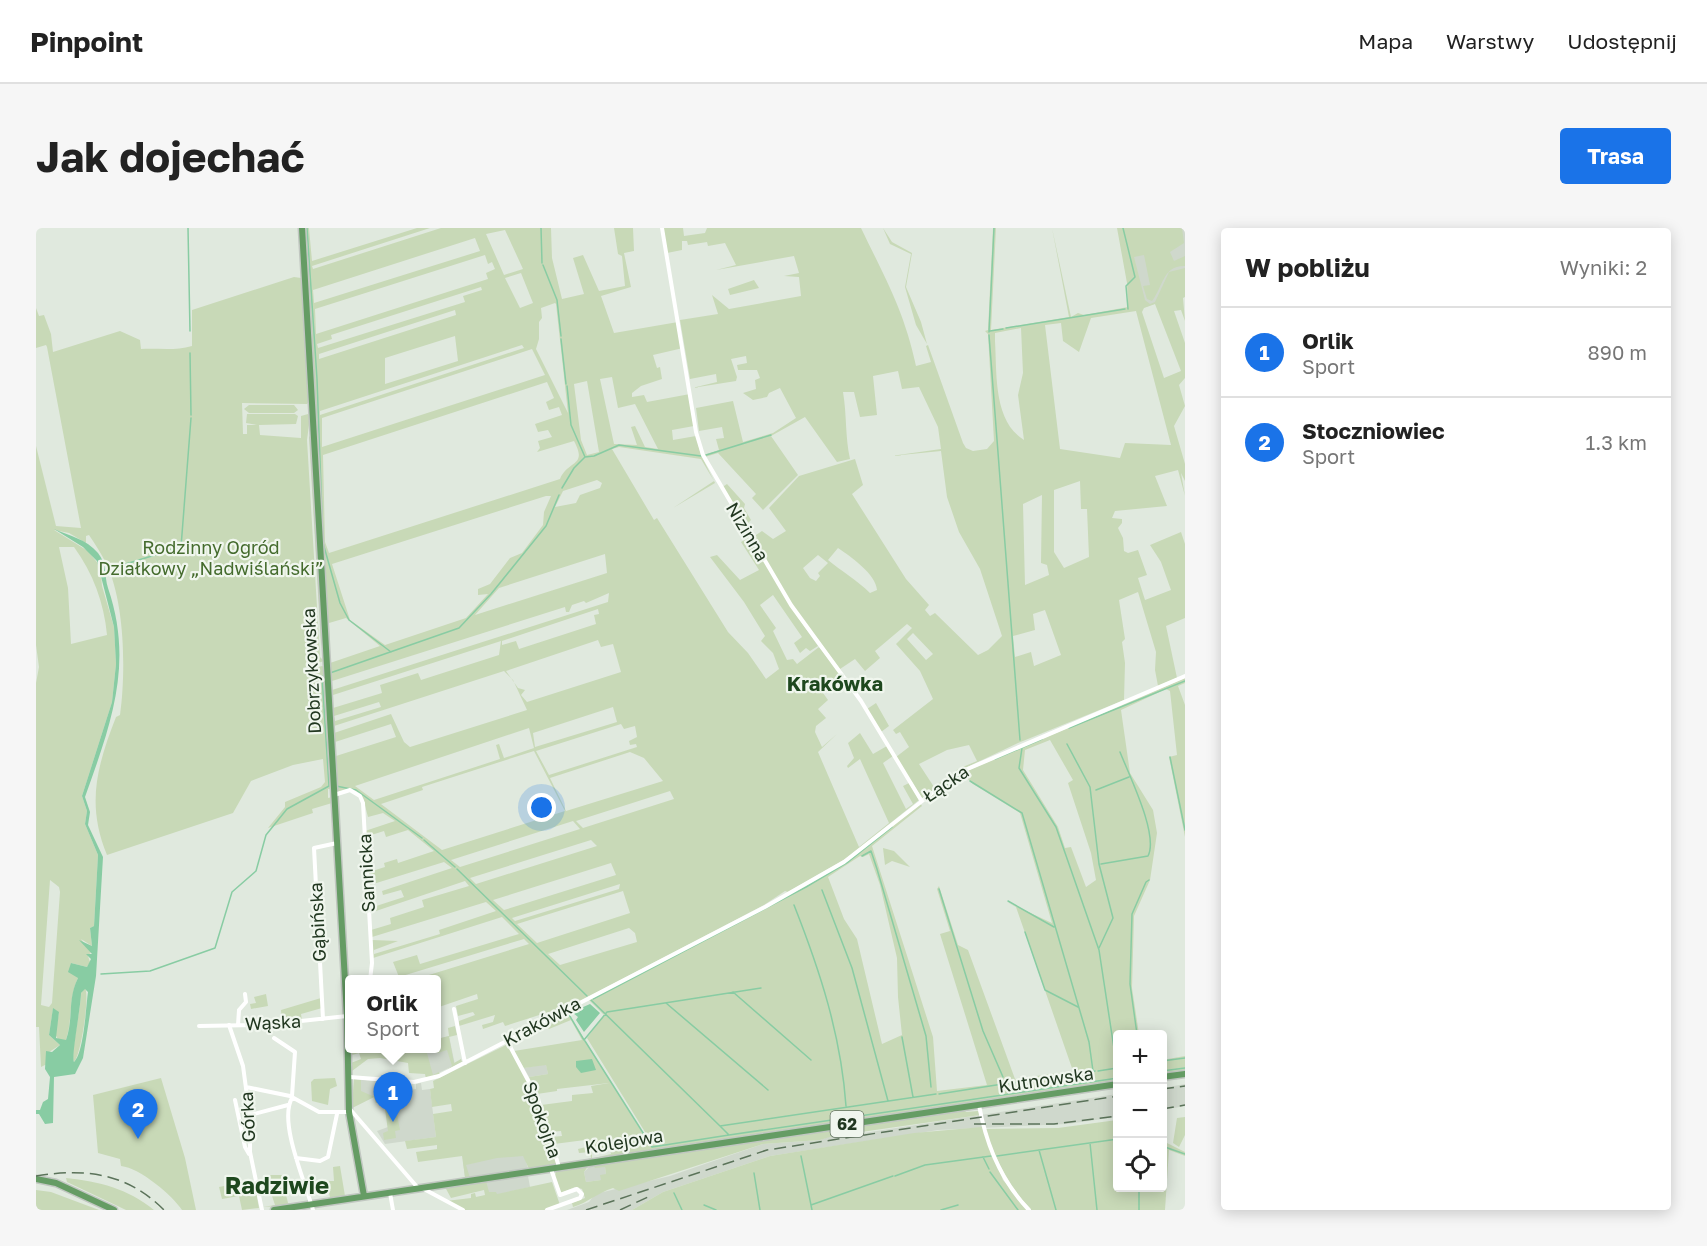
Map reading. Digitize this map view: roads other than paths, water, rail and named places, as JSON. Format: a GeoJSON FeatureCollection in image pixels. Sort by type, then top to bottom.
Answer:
{"type":"FeatureCollection","features":[{"type":"Feature","properties":{"kind":"main road","name":"Dobrzykowska"},"geometry":{"type":"LineString","coordinates":[[302,228],[346,975]]}},
{"type":"Feature","properties":{"kind":"main road","name":"Dobrzykowska"},"geometry":{"type":"LineString","coordinates":[[349,1053],[351,1113],[364,1196]]}},
{"type":"Feature","properties":{"kind":"main road"},"geometry":{"type":"LineString","coordinates":[[1167,1076],[1185,1074]]}},
{"type":"Feature","properties":{"kind":"main road","name":"Kutnowska"},"geometry":{"type":"LineString","coordinates":[[979,1105],[1113,1085]]}},
{"type":"Feature","properties":{"kind":"main road","name":"Kolejowa"},"geometry":{"type":"LineString","coordinates":[[274,1210],[312,1207],[390,1192],[979,1105]]}},
{"type":"Feature","properties":{"kind":"main road"},"geometry":{"type":"LineString","coordinates":[[36,1179],[52,1181],[114,1210]]}},
{"type":"Feature","properties":{"kind":"main road"},"geometry":{"type":"LineString","coordinates":[[98,1204],[106,1210]]}},
{"type":"Feature","properties":{"kind":"street","name":"Nizinna"},"geometry":{"type":"LineString","coordinates":[[662,228],[696,432],[703,455],[791,605],[861,701],[921,800]]}},
{"type":"Feature","properties":{"kind":"street","name":"Łącka"},"geometry":{"type":"LineString","coordinates":[[726,927],[846,860],[921,800],[962,771],[1185,676]]}},
{"type":"Feature","properties":{"kind":"street","name":"Sannicka"},"geometry":{"type":"LineString","coordinates":[[334,795],[350,790],[360,796],[363,803],[372,963],[371,975]]}},
{"type":"Feature","properties":{"kind":"street","name":"Gąbińska"},"geometry":{"type":"LineString","coordinates":[[323,1019],[314,849],[337,843]]}},
{"type":"Feature","properties":{"kind":"street","name":"Krakówka"},"geometry":{"type":"LineString","coordinates":[[350,1077],[420,1082],[434,1078],[726,927]]}},
{"type":"Feature","properties":{"kind":"street"},"geometry":{"type":"LineString","coordinates":[[238,1025],[239,1010],[246,1002],[245,994]]}},
{"type":"Feature","properties":{"kind":"street"},"geometry":{"type":"LineString","coordinates":[[454,1009],[465,1063]]}},
{"type":"Feature","properties":{"kind":"street","name":"Wąska"},"geometry":{"type":"LineString","coordinates":[[199,1026],[345,1016]]}},
{"type":"Feature","properties":{"kind":"street","name":"Górka"},"geometry":{"type":"LineString","coordinates":[[229,1025],[240,1050],[250,1115],[250,1154],[262,1210]]}},
{"type":"Feature","properties":{"kind":"street"},"geometry":{"type":"LineString","coordinates":[[274,1038],[295,1052],[292,1097],[288,1105],[296,1158],[312,1207]]}},
{"type":"Feature","properties":{"kind":"street","name":"Spokojna"},"geometry":{"type":"LineString","coordinates":[[507,1041],[537,1096],[559,1167]]}},
{"type":"Feature","properties":{"kind":"street"},"geometry":{"type":"LineString","coordinates":[[246,1087],[292,1097],[313,1111],[351,1113],[420,1188],[463,1210]]}},
{"type":"Feature","properties":{"kind":"street"},"geometry":{"type":"LineString","coordinates":[[234,1100],[245,1148],[250,1154]]}},
{"type":"Feature","properties":{"kind":"street"},"geometry":{"type":"LineString","coordinates":[[250,1115],[288,1105]]}},
{"type":"Feature","properties":{"kind":"street"},"geometry":{"type":"LineString","coordinates":[[979,1105],[984,1128],[997,1164],[1008,1185],[1029,1210]]}},
{"type":"Feature","properties":{"kind":"street"},"geometry":{"type":"LineString","coordinates":[[296,1158],[320,1161],[327,1157],[337,1114]]}},
{"type":"Feature","properties":{"kind":"street"},"geometry":{"type":"LineString","coordinates":[[550,1169],[564,1204]]}},
{"type":"Feature","properties":{"kind":"street"},"geometry":{"type":"LineString","coordinates":[[547,1210],[581,1197],[581,1191],[576,1189],[560,1195]]}},
{"type":"Feature","properties":{"kind":"street"},"geometry":{"type":"LineString","coordinates":[[390,1192],[393,1210]]}},
{"type":"Feature","properties":{"kind":"waterway"},"geometry":{"type":"LineString","coordinates":[[188,228],[190,331]]}},
{"type":"Feature","properties":{"kind":"waterway"},"geometry":{"type":"LineString","coordinates":[[307,228],[317,379],[323,543],[340,603],[349,620],[391,652]]}},
{"type":"Feature","properties":{"kind":"waterway"},"geometry":{"type":"LineString","coordinates":[[541,228],[542,263]]}},
{"type":"Feature","properties":{"kind":"waterway"},"geometry":{"type":"LineString","coordinates":[[989,332],[994,228]]}},
{"type":"Feature","properties":{"kind":"waterway"},"geometry":{"type":"LineString","coordinates":[[1123,228],[1135,277],[1126,286],[1128,309]]}},
{"type":"Feature","properties":{"kind":"waterway"},"geometry":{"type":"LineString","coordinates":[[543,265],[557,300],[561,336]]}},
{"type":"Feature","properties":{"kind":"waterway"},"geometry":{"type":"LineString","coordinates":[[1006,328],[1125,309]]}},
{"type":"Feature","properties":{"kind":"waterway"},"geometry":{"type":"LineString","coordinates":[[990,331],[1003,329]]}},
{"type":"Feature","properties":{"kind":"waterway"},"geometry":{"type":"LineString","coordinates":[[989,335],[1020,740]]}},
{"type":"Feature","properties":{"kind":"waterway"},"geometry":{"type":"LineString","coordinates":[[561,339],[566,384]]}},
{"type":"Feature","properties":{"kind":"waterway"},"geometry":{"type":"LineString","coordinates":[[190,353],[191,415]]}},
{"type":"Feature","properties":{"kind":"waterway"},"geometry":{"type":"LineString","coordinates":[[562,488],[574,468],[585,457],[571,425],[567,386]]}},
{"type":"Feature","properties":{"kind":"waterway"},"geometry":{"type":"LineString","coordinates":[[116,567],[181,547],[191,418]]}},
{"type":"Feature","properties":{"kind":"waterway"},"geometry":{"type":"LineString","coordinates":[[706,455],[771,435]]}},
{"type":"Feature","properties":{"kind":"waterway"},"geometry":{"type":"LineString","coordinates":[[585,457],[594,456],[619,445],[701,456]]}},
{"type":"Feature","properties":{"kind":"waterway"},"geometry":{"type":"LineString","coordinates":[[330,673],[459,628],[491,594],[546,526],[559,495]]}},
{"type":"Feature","properties":{"kind":"waterway"},"geometry":{"type":"LineString","coordinates":[[101,974],[150,971],[215,948],[232,892],[256,871],[266,835],[287,809],[329,786],[322,676]]}},
{"type":"Feature","properties":{"kind":"waterway"},"geometry":{"type":"LineString","coordinates":[[1069,728],[1185,681]]}},
{"type":"Feature","properties":{"kind":"waterway"},"geometry":{"type":"LineString","coordinates":[[995,759],[1042,739]]}},
{"type":"Feature","properties":{"kind":"waterway"},"geometry":{"type":"LineString","coordinates":[[1067,744],[1090,787],[1099,864],[1113,918],[1099,948]]}},
{"type":"Feature","properties":{"kind":"waterway"},"geometry":{"type":"LineString","coordinates":[[1022,748],[1019,768],[1056,827],[1099,950],[1117,1068],[1098,1071]]}},
{"type":"Feature","properties":{"kind":"waterway"},"geometry":{"type":"LineString","coordinates":[[1101,864],[1148,856],[1150,846],[1150,834],[1142,805],[1120,752]]}},
{"type":"Feature","properties":{"kind":"waterway"},"geometry":{"type":"LineString","coordinates":[[1170,757],[1185,830]]}},
{"type":"Feature","properties":{"kind":"waterway"},"geometry":{"type":"LineString","coordinates":[[947,784],[962,773]]}},
{"type":"Feature","properties":{"kind":"waterway"},"geometry":{"type":"LineString","coordinates":[[1096,790],[1129,777]]}},
{"type":"Feature","properties":{"kind":"waterway"},"geometry":{"type":"LineString","coordinates":[[970,781],[1022,813],[1089,1042],[1093,1071]]}},
{"type":"Feature","properties":{"kind":"waterway"},"geometry":{"type":"LineString","coordinates":[[336,786],[356,790],[422,838]]}},
{"type":"Feature","properties":{"kind":"waterway"},"geometry":{"type":"LineString","coordinates":[[593,999],[806,887],[848,862],[892,827]]}},
{"type":"Feature","properties":{"kind":"waterway"},"geometry":{"type":"LineString","coordinates":[[424,840],[455,867]]}},
{"type":"Feature","properties":{"kind":"waterway"},"geometry":{"type":"LineString","coordinates":[[862,856],[871,851],[877,869],[926,1036],[931,1087]]}},
{"type":"Feature","properties":{"kind":"waterway"},"geometry":{"type":"LineString","coordinates":[[457,869],[587,996]]}},
{"type":"Feature","properties":{"kind":"waterway"},"geometry":{"type":"LineString","coordinates":[[1136,1030],[1130,984],[1132,914],[1149,880]]}},
{"type":"Feature","properties":{"kind":"waterway"},"geometry":{"type":"LineString","coordinates":[[939,889],[983,1031],[1003,1077]]}},
{"type":"Feature","properties":{"kind":"waterway"},"geometry":{"type":"LineString","coordinates":[[822,890],[852,968],[888,1101]]}},
{"type":"Feature","properties":{"kind":"waterway"},"geometry":{"type":"LineString","coordinates":[[1008,901],[1054,927]]}},
{"type":"Feature","properties":{"kind":"waterway"},"geometry":{"type":"LineString","coordinates":[[794,905],[828,1004],[839,1054],[846,1106]]}},
{"type":"Feature","properties":{"kind":"waterway"},"geometry":{"type":"LineString","coordinates":[[1025,932],[1045,990],[1078,1007]]}},
{"type":"Feature","properties":{"kind":"waterway"},"geometry":{"type":"LineString","coordinates":[[578,1007],[568,1013],[584,1040],[607,1012],[761,988]]}},
{"type":"Feature","properties":{"kind":"waterway"},"geometry":{"type":"LineString","coordinates":[[733,992],[811,1060]]}},
{"type":"Feature","properties":{"kind":"waterway"},"geometry":{"type":"LineString","coordinates":[[591,1000],[720,1126],[936,1094]]}},
{"type":"Feature","properties":{"kind":"waterway"},"geometry":{"type":"LineString","coordinates":[[666,1003],[768,1090]]}},
{"type":"Feature","properties":{"kind":"waterway"},"geometry":{"type":"LineString","coordinates":[[902,1037],[913,1097]]}},
{"type":"Feature","properties":{"kind":"waterway"},"geometry":{"type":"LineString","coordinates":[[585,1041],[652,1147],[729,1135],[720,1126]]}},
{"type":"Feature","properties":{"kind":"waterway"},"geometry":{"type":"LineString","coordinates":[[1167,1060],[1185,1058]]}},
{"type":"Feature","properties":{"kind":"waterway"},"geometry":{"type":"LineString","coordinates":[[1167,1070],[1185,1068]]}},
{"type":"Feature","properties":{"kind":"waterway"},"geometry":{"type":"LineString","coordinates":[[1058,1076],[1095,1071]]}},
{"type":"Feature","properties":{"kind":"waterway"},"geometry":{"type":"LineString","coordinates":[[1012,1083],[1056,1077]]}},
{"type":"Feature","properties":{"kind":"waterway"},"geometry":{"type":"LineString","coordinates":[[729,1135],[1113,1079]]}},
{"type":"Feature","properties":{"kind":"waterway"},"geometry":{"type":"LineString","coordinates":[[939,1094],[1009,1083]]}},
{"type":"Feature","properties":{"kind":"waterway"},"geometry":{"type":"LineString","coordinates":[[997,1156],[1113,1140]]}},
{"type":"Feature","properties":{"kind":"waterway"},"geometry":{"type":"LineString","coordinates":[[1090,1143],[1097,1210]]}},
{"type":"Feature","properties":{"kind":"waterway"},"geometry":{"type":"LineString","coordinates":[[1167,1148],[1185,1154]]}},
{"type":"Feature","properties":{"kind":"waterway"},"geometry":{"type":"LineString","coordinates":[[1039,1150],[1056,1210]]}},
{"type":"Feature","properties":{"kind":"waterway"},"geometry":{"type":"LineString","coordinates":[[801,1156],[812,1210]]}},
{"type":"Feature","properties":{"kind":"waterway"},"geometry":{"type":"LineString","coordinates":[[895,1176],[925,1165],[991,1156]]}},
{"type":"Feature","properties":{"kind":"waterway"},"geometry":{"type":"LineString","coordinates":[[983,1157],[989,1169]]}},
{"type":"Feature","properties":{"kind":"waterway"},"geometry":{"type":"LineString","coordinates":[[990,1172],[1018,1210]]}},
{"type":"Feature","properties":{"kind":"waterway"},"geometry":{"type":"LineString","coordinates":[[754,1173],[760,1210]]}},
{"type":"Feature","properties":{"kind":"waterway"},"geometry":{"type":"LineString","coordinates":[[811,1205],[893,1176]]}},
{"type":"Feature","properties":{"kind":"waterway"},"geometry":{"type":"LineString","coordinates":[[1139,1192],[1139,1210]]}},
{"type":"Feature","properties":{"kind":"waterway"},"geometry":{"type":"LineString","coordinates":[[674,1193],[682,1210]]}},
{"type":"Feature","properties":{"kind":"waterway"},"geometry":{"type":"LineString","coordinates":[[704,1205],[716,1210]]}},
{"type":"Feature","properties":{"kind":"waterway"},"geometry":{"type":"LineString","coordinates":[[941,1210],[958,1205]]}},
{"type":"Feature","properties":{"kind":"railway"},"geometry":{"type":"LineString","coordinates":[[1167,1088],[1185,1086]]}},
{"type":"Feature","properties":{"kind":"railway"},"geometry":{"type":"LineString","coordinates":[[586,1210],[767,1150],[1113,1097]]}},
{"type":"Feature","properties":{"kind":"railway"},"geometry":{"type":"LineString","coordinates":[[1167,1108],[1185,1105]]}},
{"type":"Feature","properties":{"kind":"railway"},"geometry":{"type":"LineString","coordinates":[[974,1124],[1054,1124],[1113,1117]]}},
{"type":"Feature","properties":{"kind":"railway"},"geometry":{"type":"LineString","coordinates":[[36,1176],[72,1173],[105,1176],[135,1188],[164,1210]]}},
{"type":"Feature","properties":{"kind":"railway"},"geometry":{"type":"LineString","coordinates":[[620,1210],[650,1196]]}},
{"type":"Feature","properties":{"kind":"place","name":"Orlik"},"geometry":{"type":"Point","coordinates":[393,1122]}},
{"type":"Feature","properties":{"kind":"place","name":"Stoczniowiec"},"geometry":{"type":"Point","coordinates":[138,1139]}},
{"type":"Feature","properties":{"kind":"district","name":"Krakówka"},"geometry":{"type":"Point","coordinates":[835,684]}},
{"type":"Feature","properties":{"kind":"district","name":"Radziwie"},"geometry":{"type":"Point","coordinates":[277,1186]}},
{"type":"Feature","properties":{"kind":"park label","name":"Rodzinny Ogród Działkowy „Nadwiślański”"},"geometry":{"type":"Point","coordinates":[211,558]}}]}
